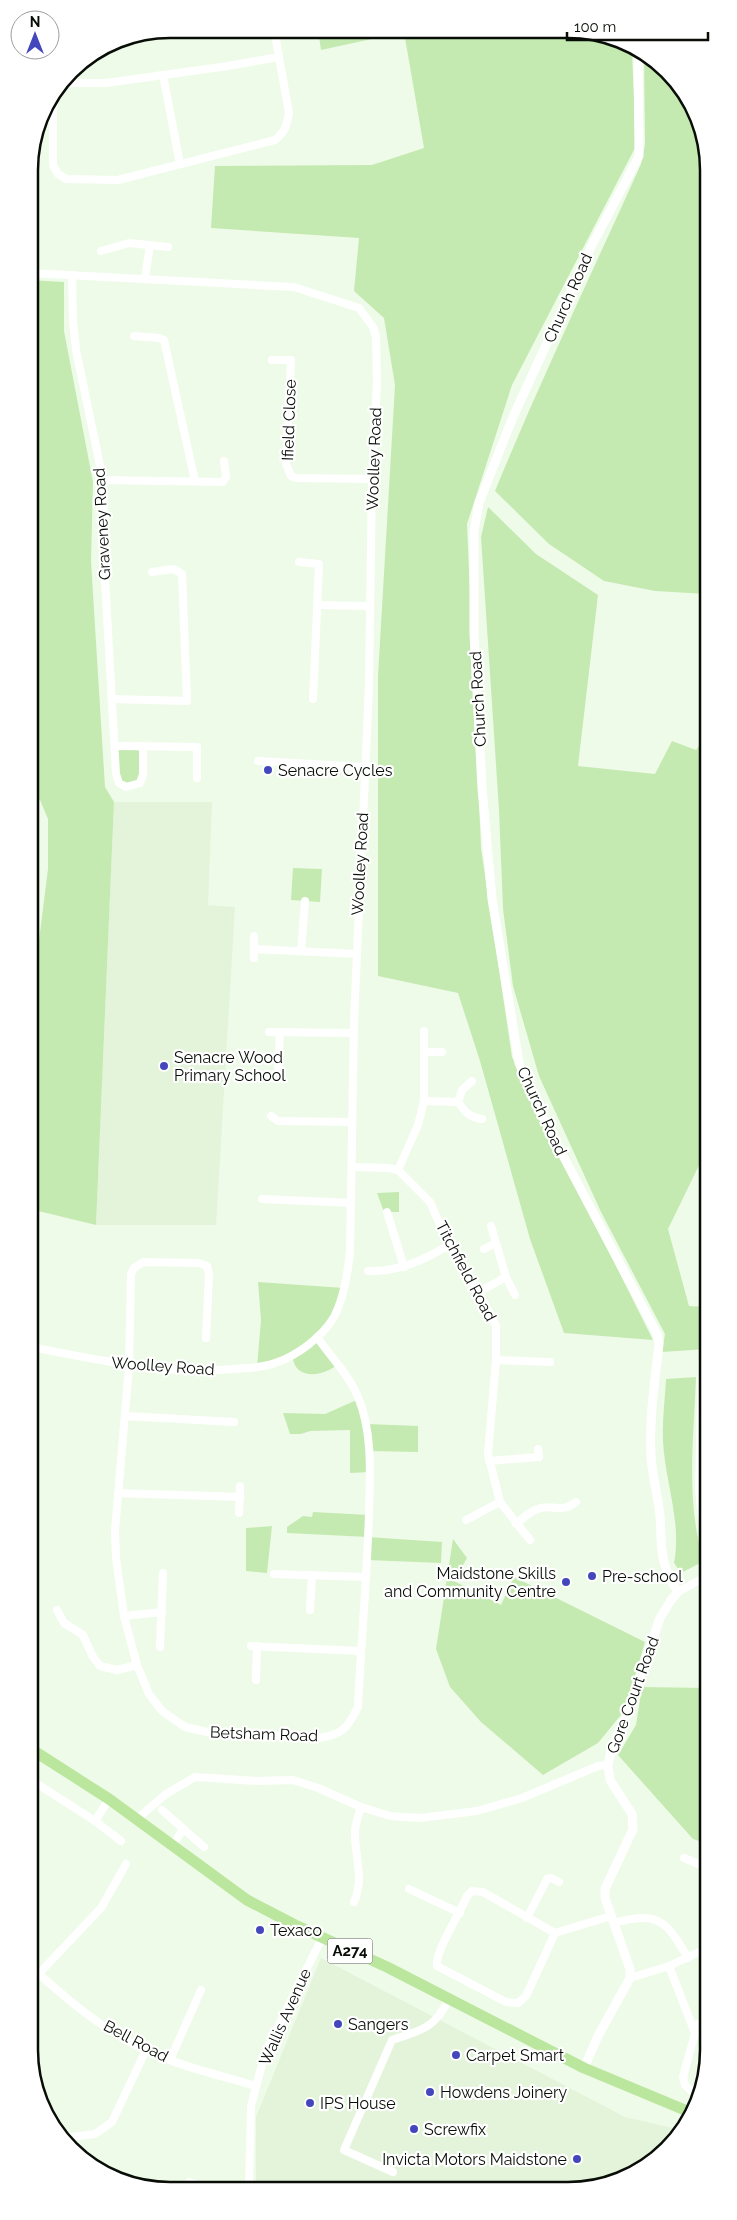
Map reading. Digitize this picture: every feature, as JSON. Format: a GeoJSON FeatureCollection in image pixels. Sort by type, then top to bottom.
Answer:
{"type":"FeatureCollection","features":[{"type":"Feature","properties":{"kind":"main road","name":"A274"},"geometry":{"type":"LineString","coordinates":[[38,1753],[109,1799],[247,1900],[449,1999],[584,2068],[684,2111]]}},
{"type":"Feature","properties":{"kind":"street"},"geometry":{"type":"LineString","coordinates":[[52,110],[52,165],[58,174],[66,179],[118,180],[275,140],[283,134],[289,113],[276,38]]}},
{"type":"Feature","properties":{"kind":"street"},"geometry":{"type":"LineString","coordinates":[[70,83],[106,82],[163,75],[228,66],[279,56]]}},
{"type":"Feature","properties":{"kind":"street","name":"Church Road"},"geometry":{"type":"LineString","coordinates":[[638,58],[640,156],[591,247],[513,417],[479,503],[474,530],[474,634],[482,788],[492,899],[519,1062],[540,1112],[657,1334],[659,1344],[651,1410],[653,1482],[660,1514],[661,1555],[669,1579],[678,1592]]}},
{"type":"Feature","properties":{"kind":"street"},"geometry":{"type":"LineString","coordinates":[[163,75],[180,164]]}},
{"type":"Feature","properties":{"kind":"street"},"geometry":{"type":"LineString","coordinates":[[101,251],[129,243],[168,247]]}},
{"type":"Feature","properties":{"kind":"street"},"geometry":{"type":"LineString","coordinates":[[145,278],[150,245]]}},
{"type":"Feature","properties":{"kind":"street","name":"Woolley Road"},"geometry":{"type":"LineString","coordinates":[[38,273],[294,287],[359,308],[373,327],[376,337],[377,382],[372,479],[369,686],[354,1033],[350,1251],[344,1288],[334,1317],[317,1337],[292,1356],[275,1363],[257,1367],[206,1371],[129,1366],[38,1349]]}},
{"type":"Feature","properties":{"kind":"street","name":"Graveney Road"},"geometry":{"type":"LineString","coordinates":[[72,274],[76,350],[103,480],[104,579],[115,746],[119,783],[126,787],[140,783],[143,774],[143,746]]}},
{"type":"Feature","properties":{"kind":"street"},"geometry":{"type":"LineString","coordinates":[[134,336],[164,340],[195,481]]}},
{"type":"Feature","properties":{"kind":"street","name":"Ifield Close"},"geometry":{"type":"LineString","coordinates":[[272,360],[291,360],[286,464],[291,476],[296,478],[372,479]]}},
{"type":"Feature","properties":{"kind":"street"},"geometry":{"type":"LineString","coordinates":[[103,480],[223,482],[226,477],[224,461]]}},
{"type":"Feature","properties":{"kind":"street"},"geometry":{"type":"LineString","coordinates":[[300,562],[319,564],[313,699]]}},
{"type":"Feature","properties":{"kind":"street"},"geometry":{"type":"LineString","coordinates":[[112,699],[187,701],[182,574],[174,569],[152,572]]}},
{"type":"Feature","properties":{"kind":"street"},"geometry":{"type":"LineString","coordinates":[[318,605],[369,606]]}},
{"type":"Feature","properties":{"kind":"street"},"geometry":{"type":"LineString","coordinates":[[115,746],[197,747],[197,778]]}},
{"type":"Feature","properties":{"kind":"street"},"geometry":{"type":"LineString","coordinates":[[258,761],[365,767]]}},
{"type":"Feature","properties":{"kind":"street"},"geometry":{"type":"LineString","coordinates":[[301,951],[305,901]]}},
{"type":"Feature","properties":{"kind":"street"},"geometry":{"type":"LineString","coordinates":[[254,936],[254,958]]}},
{"type":"Feature","properties":{"kind":"street"},"geometry":{"type":"LineString","coordinates":[[254,948],[357,954]]}},
{"type":"Feature","properties":{"kind":"street"},"geometry":{"type":"LineString","coordinates":[[269,1032],[354,1033]]}},
{"type":"Feature","properties":{"kind":"street"},"geometry":{"type":"LineString","coordinates":[[278,1071],[280,1032]]}},
{"type":"Feature","properties":{"kind":"street"},"geometry":{"type":"LineString","coordinates":[[352,1167],[398,1170],[418,1125],[424,1101],[424,1032]]}},
{"type":"Feature","properties":{"kind":"street"},"geometry":{"type":"LineString","coordinates":[[424,1052],[442,1052]]}},
{"type":"Feature","properties":{"kind":"street"},"geometry":{"type":"LineString","coordinates":[[458,1102],[462,1090],[472,1081]]}},
{"type":"Feature","properties":{"kind":"street"},"geometry":{"type":"LineString","coordinates":[[424,1101],[458,1102]]}},
{"type":"Feature","properties":{"kind":"street"},"geometry":{"type":"LineString","coordinates":[[458,1102],[465,1112],[473,1118],[482,1119]]}},
{"type":"Feature","properties":{"kind":"street"},"geometry":{"type":"LineString","coordinates":[[271,1116],[278,1121],[352,1122]]}},
{"type":"Feature","properties":{"kind":"street","name":"Titchfield Road"},"geometry":{"type":"LineString","coordinates":[[398,1170],[430,1202],[449,1245],[479,1292],[496,1326],[496,1360],[488,1445],[489,1462],[500,1502],[530,1540]]}},
{"type":"Feature","properties":{"kind":"street"},"geometry":{"type":"LineString","coordinates":[[262,1199],[351,1203]]}},
{"type":"Feature","properties":{"kind":"street"},"geometry":{"type":"LineString","coordinates":[[388,1212],[404,1267]]}},
{"type":"Feature","properties":{"kind":"street"},"geometry":{"type":"LineString","coordinates":[[491,1226],[506,1277],[515,1295]]}},
{"type":"Feature","properties":{"kind":"street"},"geometry":{"type":"LineString","coordinates":[[484,1249],[496,1244]]}},
{"type":"Feature","properties":{"kind":"street"},"geometry":{"type":"LineString","coordinates":[[368,1271],[385,1272],[404,1267],[426,1259],[449,1245]]}},
{"type":"Feature","properties":{"kind":"street","name":"Betsham Road"},"geometry":{"type":"LineString","coordinates":[[206,1338],[209,1274],[206,1266],[199,1263],[144,1262],[134,1268],[131,1274],[129,1366],[118,1493],[116,1558],[124,1616],[137,1665],[149,1694],[162,1711],[186,1727],[207,1732],[318,1738],[335,1736],[350,1723],[358,1707],[370,1472],[366,1424],[353,1387],[317,1337]]}},
{"type":"Feature","properties":{"kind":"street"},"geometry":{"type":"LineString","coordinates":[[479,1292],[506,1277]]}},
{"type":"Feature","properties":{"kind":"street"},"geometry":{"type":"LineString","coordinates":[[496,1360],[550,1362]]}},
{"type":"Feature","properties":{"kind":"street"},"geometry":{"type":"LineString","coordinates":[[125,1416],[234,1422]]}},
{"type":"Feature","properties":{"kind":"street"},"geometry":{"type":"LineString","coordinates":[[489,1462],[539,1457],[538,1449]]}},
{"type":"Feature","properties":{"kind":"street"},"geometry":{"type":"LineString","coordinates":[[239,1513],[240,1486]]}},
{"type":"Feature","properties":{"kind":"street"},"geometry":{"type":"LineString","coordinates":[[118,1493],[240,1497]]}},
{"type":"Feature","properties":{"kind":"street"},"geometry":{"type":"LineString","coordinates":[[466,1520],[500,1502]]}},
{"type":"Feature","properties":{"kind":"street"},"geometry":{"type":"LineString","coordinates":[[516,1524],[528,1513],[540,1508],[568,1508],[576,1502]]}},
{"type":"Feature","properties":{"kind":"street"},"geometry":{"type":"LineString","coordinates":[[160,1647],[163,1573]]}},
{"type":"Feature","properties":{"kind":"street"},"geometry":{"type":"LineString","coordinates":[[274,1574],[366,1576]]}},
{"type":"Feature","properties":{"kind":"street"},"geometry":{"type":"LineString","coordinates":[[310,1610],[312,1575]]}},
{"type":"Feature","properties":{"kind":"street"},"geometry":{"type":"LineString","coordinates":[[678,1592],[699,1580]]}},
{"type":"Feature","properties":{"kind":"street","name":"Gore Court Road"},"geometry":{"type":"LineString","coordinates":[[137,1819],[166,1794],[195,1777],[256,1781],[293,1780],[390,1816],[420,1818],[477,1811],[522,1798],[598,1766],[608,1765],[612,1747],[628,1713],[660,1618],[670,1600],[678,1592]]}},
{"type":"Feature","properties":{"kind":"street"},"geometry":{"type":"LineString","coordinates":[[57,1610],[64,1622],[84,1635],[93,1657],[100,1666],[116,1670],[137,1665]]}},
{"type":"Feature","properties":{"kind":"street"},"geometry":{"type":"LineString","coordinates":[[124,1616],[162,1612]]}},
{"type":"Feature","properties":{"kind":"street"},"geometry":{"type":"LineString","coordinates":[[256,1680],[254,1646],[360,1651]]}},
{"type":"Feature","properties":{"kind":"street"},"geometry":{"type":"LineString","coordinates":[[584,2068],[598,2036],[630,1978],[630,1968],[605,1898],[605,1889],[633,1829],[634,1821],[632,1814],[610,1780],[608,1765]]}},
{"type":"Feature","properties":{"kind":"street"},"geometry":{"type":"LineString","coordinates":[[38,1784],[95,1821],[121,1841]]}},
{"type":"Feature","properties":{"kind":"street"},"geometry":{"type":"LineString","coordinates":[[95,1821],[109,1799]]}},
{"type":"Feature","properties":{"kind":"street"},"geometry":{"type":"LineString","coordinates":[[354,1902],[358,1893],[360,1870],[355,1831],[362,1807]]}},
{"type":"Feature","properties":{"kind":"street"},"geometry":{"type":"LineString","coordinates":[[162,1810],[204,1847]]}},
{"type":"Feature","properties":{"kind":"street"},"geometry":{"type":"LineString","coordinates":[[172,1846],[183,1829]]}},
{"type":"Feature","properties":{"kind":"street"},"geometry":{"type":"LineString","coordinates":[[684,1858],[699,1864]]}},
{"type":"Feature","properties":{"kind":"street"},"geometry":{"type":"LineString","coordinates":[[39,1974],[101,1908],[126,1864]]}},
{"type":"Feature","properties":{"kind":"street"},"geometry":{"type":"LineString","coordinates":[[527,1918],[547,1879],[551,1878],[559,1882]]}},
{"type":"Feature","properties":{"kind":"street"},"geometry":{"type":"LineString","coordinates":[[409,1889],[460,1913]]}},
{"type":"Feature","properties":{"kind":"street"},"geometry":{"type":"LineString","coordinates":[[555,1933],[526,1996],[518,2003],[506,2002],[441,1970],[437,1966],[436,1960],[467,1896],[477,1890],[555,1933],[613,1920],[642,1917],[654,1919],[673,1932],[688,1958]]}},
{"type":"Feature","properties":{"kind":"street","name":"Wallis Avenue"},"geometry":{"type":"LineString","coordinates":[[249,2182],[251,2106],[265,2054],[322,1938]]}},
{"type":"Feature","properties":{"kind":"street"},"geometry":{"type":"LineString","coordinates":[[630,1978],[669,1966],[699,1952]]}},
{"type":"Feature","properties":{"kind":"street"},"geometry":{"type":"LineString","coordinates":[[669,1966],[693,2027],[694,2038],[683,2077],[685,2085],[693,2091]]}},
{"type":"Feature","properties":{"kind":"street","name":"Bell Road"},"geometry":{"type":"LineString","coordinates":[[39,1974],[69,2000],[99,2022],[146,2050],[170,2060],[256,2086]]}},
{"type":"Feature","properties":{"kind":"street"},"geometry":{"type":"LineString","coordinates":[[170,2060],[201,1990]]}},
{"type":"Feature","properties":{"kind":"street"},"geometry":{"type":"LineString","coordinates":[[393,2172],[344,2150],[392,2040],[425,2029],[441,2016],[449,1999]]}},
{"type":"Feature","properties":{"kind":"street"},"geometry":{"type":"LineString","coordinates":[[693,2027],[699,2024]]}},
{"type":"Feature","properties":{"kind":"street"},"geometry":{"type":"LineString","coordinates":[[70,2137],[96,2134],[112,2122],[146,2050]]}},
{"type":"Feature","properties":{"kind":"shaded area","name":"Senacre Wood Primary School"},"geometry":{"type":"Polygon","coordinates":[[[114,802],[212,802],[208,905],[235,907],[216,1225],[96,1225],[114,802]]]}},
{"type":"Feature","properties":{"kind":"shaded area"},"geometry":{"type":"Polygon","coordinates":[[[321,1958],[625,2117],[674,2128],[654,2150],[641,2160],[618,2172],[593,2180],[567,2182],[256,2182],[256,2117],[321,1958]]]}},
{"type":"Feature","properties":{"kind":"green space"},"geometry":{"type":"Polygon","coordinates":[[[319,38],[376,38],[321,50],[319,38]]]}},
{"type":"Feature","properties":{"kind":"green space"},"geometry":{"type":"Polygon","coordinates":[[[405,38],[584,39],[610,45],[632,55],[636,146],[512,385],[467,524],[481,848],[512,1057],[653,1340],[564,1333],[530,1239],[480,1061],[458,993],[378,976],[378,676],[395,385],[384,318],[354,291],[359,238],[211,228],[215,166],[372,165],[424,148],[405,38]]]}},
{"type":"Feature","properties":{"kind":"green space"},"geometry":{"type":"Polygon","coordinates":[[[644,62],[661,76],[682,104],[695,136],[700,170],[700,594],[655,591],[604,581],[549,544],[495,491],[548,368],[641,164],[645,144],[644,62]]]}},
{"type":"Feature","properties":{"kind":"green space"},"geometry":{"type":"Polygon","coordinates":[[[38,281],[64,282],[64,331],[93,482],[91,561],[105,787],[114,802],[96,1225],[38,1211],[38,948],[48,869],[48,819],[40,800],[38,800],[38,281]]]}},
{"type":"Feature","properties":{"kind":"green space"},"geometry":{"type":"Polygon","coordinates":[[[488,507],[536,554],[598,595],[578,766],[655,774],[672,741],[696,750],[700,745],[699,1164],[668,1229],[689,1306],[699,1307],[699,1350],[662,1352],[665,1334],[601,1212],[539,1076],[513,986],[503,909],[499,810],[481,537],[488,507]]]}},
{"type":"Feature","properties":{"kind":"green space"},"geometry":{"type":"Polygon","coordinates":[[[115,746],[143,746],[143,774],[134,787],[119,783],[115,746]]]}},
{"type":"Feature","properties":{"kind":"green space"},"geometry":{"type":"Polygon","coordinates":[[[293,868],[322,869],[320,902],[291,900],[293,868]]]}},
{"type":"Feature","properties":{"kind":"green space"},"geometry":{"type":"Polygon","coordinates":[[[399,1192],[399,1212],[384,1212],[377,1193],[399,1192]]]}},
{"type":"Feature","properties":{"kind":"green space"},"geometry":{"type":"Polygon","coordinates":[[[258,1282],[344,1288],[339,1304],[317,1337],[337,1365],[322,1373],[305,1373],[296,1367],[291,1356],[257,1367],[261,1320],[258,1282]]]}},
{"type":"Feature","properties":{"kind":"green space"},"geometry":{"type":"Polygon","coordinates":[[[696,1377],[692,1470],[694,1516],[699,1544],[699,1563],[681,1573],[674,1563],[676,1548],[675,1517],[664,1456],[663,1418],[666,1379],[696,1377]]]}},
{"type":"Feature","properties":{"kind":"green space"},"geometry":{"type":"Polygon","coordinates":[[[359,1399],[367,1424],[418,1426],[418,1452],[369,1451],[370,1472],[350,1473],[350,1430],[310,1431],[301,1434],[290,1434],[283,1413],[325,1414],[359,1399]]]}},
{"type":"Feature","properties":{"kind":"green space"},"geometry":{"type":"Polygon","coordinates":[[[313,1512],[369,1515],[368,1537],[287,1533],[287,1527],[303,1516],[312,1517],[313,1512]]]}},
{"type":"Feature","properties":{"kind":"green space"},"geometry":{"type":"Polygon","coordinates":[[[272,1526],[267,1573],[246,1571],[246,1528],[272,1526]]]}},
{"type":"Feature","properties":{"kind":"green space"},"geometry":{"type":"Polygon","coordinates":[[[368,1537],[442,1542],[441,1563],[367,1560],[368,1537]]]}},
{"type":"Feature","properties":{"kind":"green space"},"geometry":{"type":"Polygon","coordinates":[[[453,1539],[467,1558],[454,1581],[501,1605],[514,1577],[645,1642],[625,1710],[598,1743],[543,1775],[481,1722],[450,1687],[436,1649],[453,1539]]]}},
{"type":"Feature","properties":{"kind":"green space"},"geometry":{"type":"Polygon","coordinates":[[[642,1687],[699,1688],[699,1841],[693,1839],[618,1755],[636,1725],[642,1687]]]}},
{"type":"Feature","properties":{"kind":"place","name":"Senacre Cycles"},"geometry":{"type":"Point","coordinates":[268,770]}},
{"type":"Feature","properties":{"kind":"place","name":"Senacre Wood Primary School"},"geometry":{"type":"Point","coordinates":[164,1066]}},
{"type":"Feature","properties":{"kind":"place","name":"Pre-school"},"geometry":{"type":"Point","coordinates":[592,1576]}},
{"type":"Feature","properties":{"kind":"place","name":"Maidstone Skills and Community Centre"},"geometry":{"type":"Point","coordinates":[566,1582]}},
{"type":"Feature","properties":{"kind":"place","name":"Texaco"},"geometry":{"type":"Point","coordinates":[260,1930]}},
{"type":"Feature","properties":{"kind":"place","name":"Sangers"},"geometry":{"type":"Point","coordinates":[338,2024]}},
{"type":"Feature","properties":{"kind":"place","name":"Carpet Smart"},"geometry":{"type":"Point","coordinates":[456,2055]}},
{"type":"Feature","properties":{"kind":"place","name":"Howdens Joinery"},"geometry":{"type":"Point","coordinates":[430,2092]}},
{"type":"Feature","properties":{"kind":"place","name":"IPS House"},"geometry":{"type":"Point","coordinates":[310,2103]}},
{"type":"Feature","properties":{"kind":"place","name":"Screwfix"},"geometry":{"type":"Point","coordinates":[414,2129]}},
{"type":"Feature","properties":{"kind":"place","name":"Invicta Motors Maidstone"},"geometry":{"type":"Point","coordinates":[577,2159]}}]}
